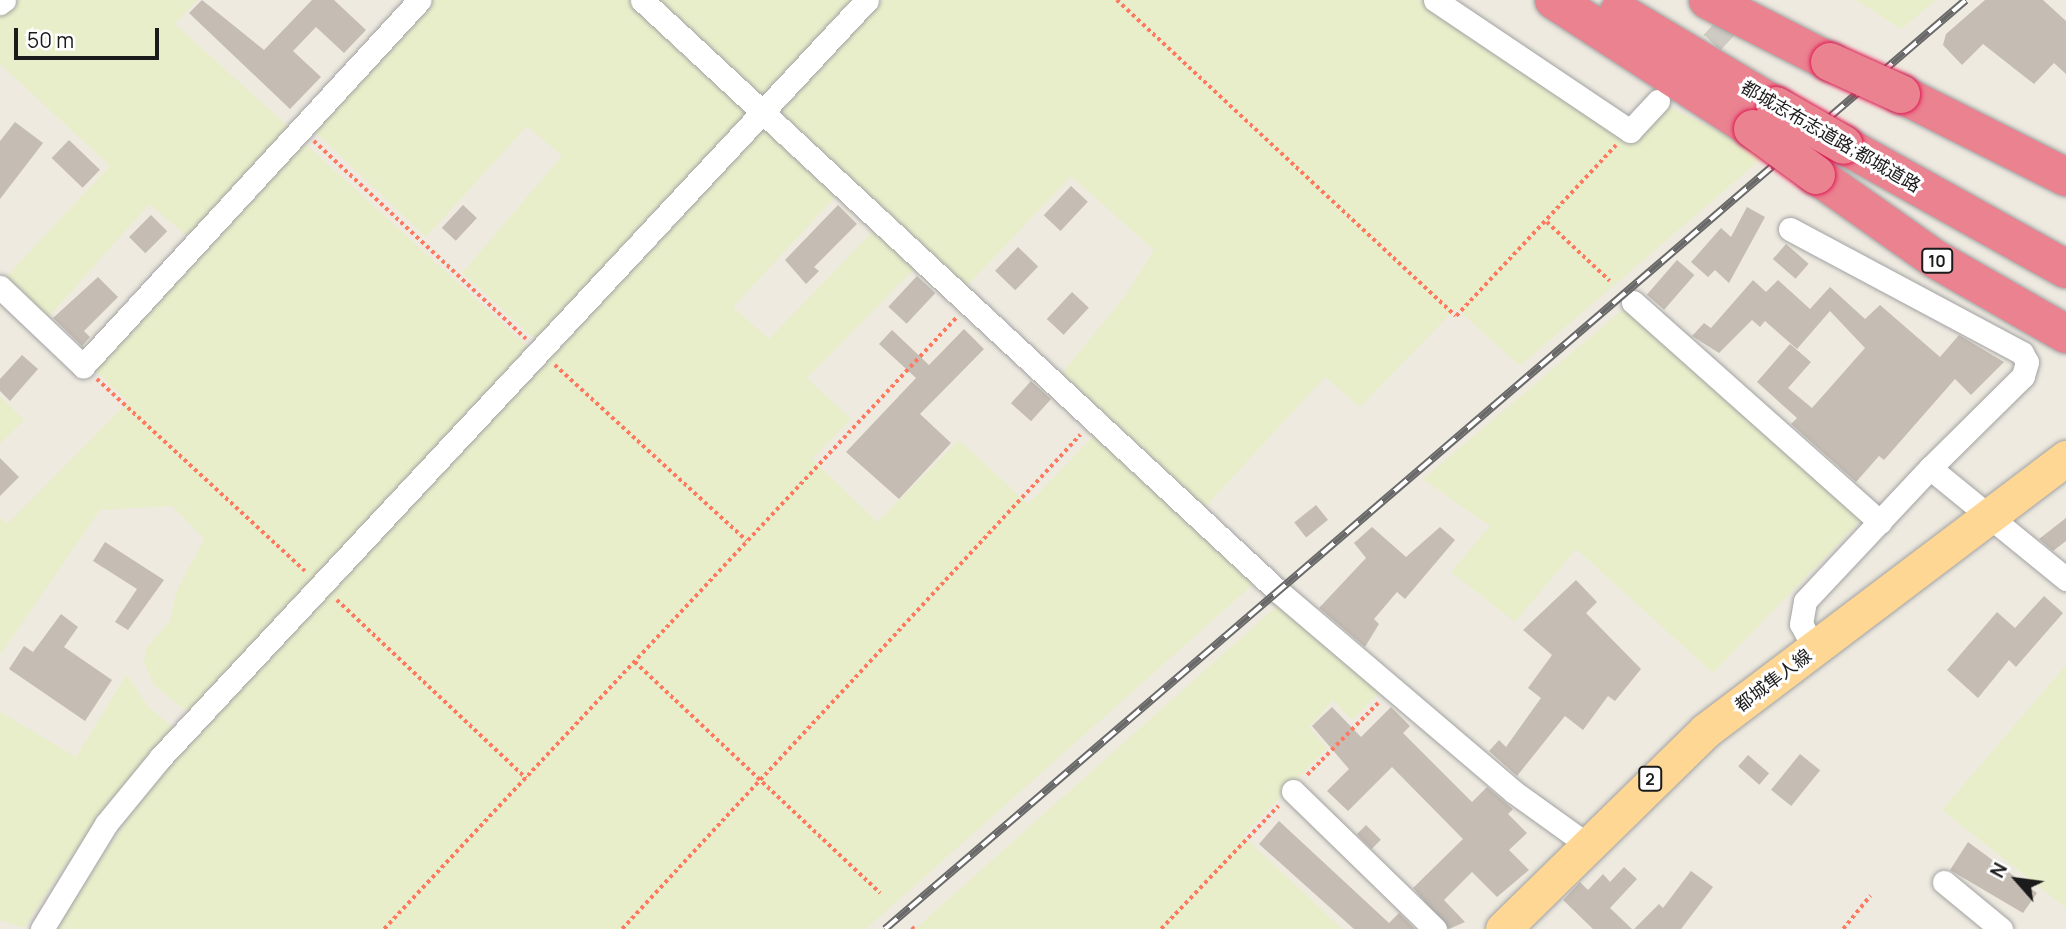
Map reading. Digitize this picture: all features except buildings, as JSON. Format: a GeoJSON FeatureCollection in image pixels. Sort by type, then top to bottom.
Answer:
{"type":"FeatureCollection","features":[{"type":"Feature","properties":{"kind":"highway","name":"10"},"geometry":{"type":"LineString","coordinates":[[1554,0],[1765,118],[1816,175],[1946,266],[2066,334]]}},
{"type":"Feature","properties":{"kind":"highway","name":"都城志布志道路;都城道路"},"geometry":{"type":"LineString","coordinates":[[1598,0],[1765,118],[1844,145],[2066,269]]}},
{"type":"Feature","properties":{"kind":"highway"},"geometry":{"type":"LineString","coordinates":[[1708,0],[2066,177]]}},
{"type":"Feature","properties":{"kind":"main road","name":"都城隼人線"},"geometry":{"type":"LineString","coordinates":[[1503,929],[1585,844],[1705,731],[1993,517],[2066,458]]}},
{"type":"Feature","properties":{"kind":"street"},"geometry":{"type":"LineString","coordinates":[[0,287],[83,366],[419,0]]}},
{"type":"Feature","properties":{"kind":"street"},"geometry":{"type":"LineString","coordinates":[[642,0],[1094,420],[1391,689],[1585,844]]}},
{"type":"Feature","properties":{"kind":"street"},"geometry":{"type":"LineString","coordinates":[[42,929],[107,824],[161,757],[323,587],[867,0]]}},
{"type":"Feature","properties":{"kind":"street"},"geometry":{"type":"LineString","coordinates":[[1435,0],[1630,131],[1658,101]]}},
{"type":"Feature","properties":{"kind":"street"},"geometry":{"type":"LineString","coordinates":[[1790,229],[2022,353],[2027,362],[2023,376],[1930,468],[1805,600],[1801,624],[1814,648]]}},
{"type":"Feature","properties":{"kind":"street"},"geometry":{"type":"LineString","coordinates":[[1633,302],[1880,522]]}},
{"type":"Feature","properties":{"kind":"street"},"geometry":{"type":"LineString","coordinates":[[1930,468],[2066,579]]}},
{"type":"Feature","properties":{"kind":"street"},"geometry":{"type":"LineString","coordinates":[[1293,790],[1436,929]]}},
{"type":"Feature","properties":{"kind":"street"},"geometry":{"type":"LineString","coordinates":[[1944,882],[2001,929]]}},
{"type":"Feature","properties":{"kind":"path"},"geometry":{"type":"LineString","coordinates":[[1116,0],[1456,316],[1630,131]]}},
{"type":"Feature","properties":{"kind":"path"},"geometry":{"type":"LineString","coordinates":[[301,129],[747,541]]}},
{"type":"Feature","properties":{"kind":"path"},"geometry":{"type":"LineString","coordinates":[[1547,222],[1610,281]]}},
{"type":"Feature","properties":{"kind":"path"},"geometry":{"type":"LineString","coordinates":[[384,929],[969,304]]}},
{"type":"Feature","properties":{"kind":"path"},"geometry":{"type":"LineString","coordinates":[[83,366],[526,778]]}},
{"type":"Feature","properties":{"kind":"path"},"geometry":{"type":"LineString","coordinates":[[622,929],[1094,420]]}},
{"type":"Feature","properties":{"kind":"path"},"geometry":{"type":"LineString","coordinates":[[635,661],[880,893]]}},
{"type":"Feature","properties":{"kind":"path"},"geometry":{"type":"LineString","coordinates":[[1161,929],[1391,689]]}},
{"type":"Feature","properties":{"kind":"path"},"geometry":{"type":"LineString","coordinates":[[1843,929],[1870,896]]}},
{"type":"Feature","properties":{"kind":"green space"},"geometry":{"type":"Polygon","coordinates":[[[12,0],[197,0],[175,24],[291,129],[192,240],[149,204],[46,320],[4,279],[110,166],[0,64],[0,11],[12,0]]]}},
{"type":"Feature","properties":{"kind":"green space"},"geometry":{"type":"Polygon","coordinates":[[[429,0],[631,0],[753,113],[540,344],[462,273],[562,156],[527,126],[426,237],[311,128],[429,0]]]}},
{"type":"Feature","properties":{"kind":"green space"},"geometry":{"type":"Polygon","coordinates":[[[653,0],[856,0],[760,98],[653,0]]]}},
{"type":"Feature","properties":{"kind":"green space"},"geometry":{"type":"Polygon","coordinates":[[[883,0],[1420,0],[1633,139],[1667,106],[1767,154],[1520,366],[1456,308],[1360,407],[1325,377],[1204,508],[1062,373],[1126,295],[1154,250],[1071,176],[967,286],[781,117],[779,110],[883,0]]]}},
{"type":"Feature","properties":{"kind":"green space"},"geometry":{"type":"Polygon","coordinates":[[[1856,0],[1936,0],[1901,29],[1856,0]]]}},
{"type":"Feature","properties":{"kind":"green space"},"geometry":{"type":"Polygon","coordinates":[[[765,128],[838,194],[733,307],[769,339],[875,229],[916,267],[807,378],[851,419],[812,459],[877,522],[959,440],[1028,504],[1096,433],[1258,580],[866,929],[55,929],[162,767],[765,128]]]}},
{"type":"Feature","properties":{"kind":"green space"},"geometry":{"type":"Polygon","coordinates":[[[300,139],[532,350],[189,713],[154,685],[144,663],[146,648],[170,621],[176,592],[204,539],[172,506],[100,510],[0,655],[0,517],[7,524],[128,402],[89,365],[300,139]]]}},
{"type":"Feature","properties":{"kind":"green space"},"geometry":{"type":"Polygon","coordinates":[[[1627,306],[1856,513],[1858,523],[1713,673],[1576,549],[1515,622],[1451,572],[1490,526],[1423,479],[1627,306]]]}},
{"type":"Feature","properties":{"kind":"green space"},"geometry":{"type":"Polygon","coordinates":[[[0,396],[24,420],[0,444],[0,396]]]}},
{"type":"Feature","properties":{"kind":"green space"},"geometry":{"type":"Polygon","coordinates":[[[1280,603],[1383,689],[1352,720],[1333,700],[1309,727],[1327,748],[1243,836],[1342,929],[915,929],[1280,603]]]}},
{"type":"Feature","properties":{"kind":"green space"},"geometry":{"type":"Polygon","coordinates":[[[2066,665],[2066,908],[1942,810],[2066,665]]]}},
{"type":"Feature","properties":{"kind":"green space"},"geometry":{"type":"Polygon","coordinates":[[[127,674],[148,707],[174,728],[87,832],[24,928],[0,920],[0,712],[76,757],[127,674]]]}},
{"type":"Feature","properties":{"kind":"tunnel"},"geometry":{"type":"LineString","coordinates":[[1689,67],[1751,0]]}},
{"type":"Feature","properties":{"kind":"railway"},"geometry":{"type":"LineString","coordinates":[[885,929],[1966,0]]}}]}
